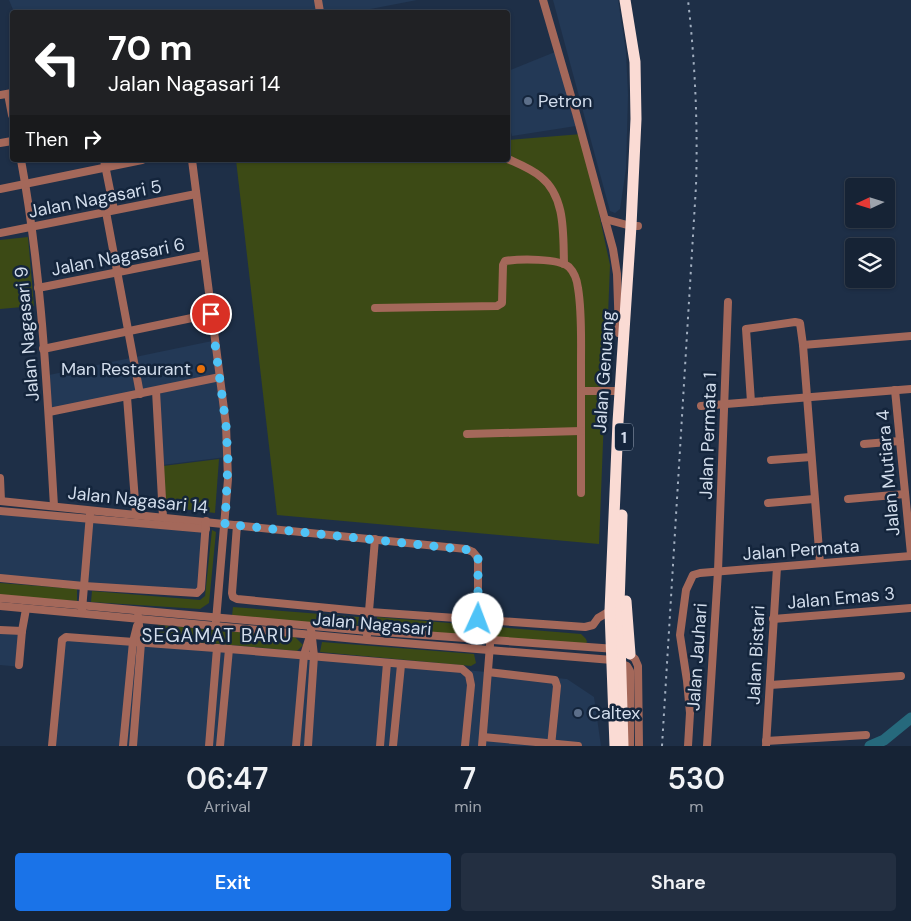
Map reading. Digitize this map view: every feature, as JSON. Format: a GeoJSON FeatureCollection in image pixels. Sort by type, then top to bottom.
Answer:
{"type":"FeatureCollection","features":[{"type":"Feature","properties":{"kind":"highway","name":"Jalan Genuang"},"geometry":{"type":"LineString","coordinates":[[623,746],[619,655],[610,612],[620,390],[635,226],[635,62],[625,0]]}},
{"type":"Feature","properties":{"kind":"highway","name":"Jalan Genuang"},"geometry":{"type":"LineString","coordinates":[[615,746],[626,385],[642,91],[637,33],[631,0]]}},
{"type":"Feature","properties":{"kind":"street"},"geometry":{"type":"LineString","coordinates":[[544,0],[605,219],[617,274],[620,390],[581,392]]}},
{"type":"Feature","properties":{"kind":"street"},"geometry":{"type":"LineString","coordinates":[[7,94],[10,107]]}},
{"type":"Feature","properties":{"kind":"street"},"geometry":{"type":"LineString","coordinates":[[510,159],[542,177],[552,190],[559,205],[563,228],[564,264]]}},
{"type":"Feature","properties":{"kind":"street","name":"Jalan Nagasari 9"},"geometry":{"type":"LineString","coordinates":[[21,162],[33,227],[49,412],[54,506]]}},
{"type":"Feature","properties":{"kind":"street"},"geometry":{"type":"LineString","coordinates":[[0,189],[105,164],[124,162]]}},
{"type":"Feature","properties":{"kind":"street"},"geometry":{"type":"LineString","coordinates":[[192,162],[220,377],[228,461],[225,524],[216,621]]}},
{"type":"Feature","properties":{"kind":"street"},"geometry":{"type":"LineString","coordinates":[[105,164],[117,272],[140,394]]}},
{"type":"Feature","properties":{"kind":"street","name":"Jalan Nagasari 5"},"geometry":{"type":"LineString","coordinates":[[0,233],[196,194]]}},
{"type":"Feature","properties":{"kind":"street"},"geometry":{"type":"LineString","coordinates":[[605,219],[635,226]]}},
{"type":"Feature","properties":{"kind":"street","name":"Jalan Nagasari 6"},"geometry":{"type":"LineString","coordinates":[[38,288],[204,255]]}},
{"type":"Feature","properties":{"kind":"street"},"geometry":{"type":"LineString","coordinates":[[375,308],[497,306],[502,303],[504,297],[503,265],[506,261],[550,261],[568,266],[574,273],[578,290],[581,392],[580,493]]}},
{"type":"Feature","properties":{"kind":"street","name":"Jalan Permata 1"},"geometry":{"type":"LineString","coordinates":[[718,571],[728,302]]}},
{"type":"Feature","properties":{"kind":"street"},"geometry":{"type":"LineString","coordinates":[[43,349],[211,314]]}},
{"type":"Feature","properties":{"kind":"street"},"geometry":{"type":"LineString","coordinates":[[751,402],[746,329],[797,322],[801,325],[803,345],[820,563]]}},
{"type":"Feature","properties":{"kind":"street"},"geometry":{"type":"LineString","coordinates":[[803,345],[911,336]]}},
{"type":"Feature","properties":{"kind":"street"},"geometry":{"type":"LineString","coordinates":[[49,412],[220,377]]}},
{"type":"Feature","properties":{"kind":"street","name":"Jalan Mutiara 4"},"geometry":{"type":"LineString","coordinates":[[702,406],[911,388]]}},
{"type":"Feature","properties":{"kind":"street","name":"Jalan Mutiara 4"},"geometry":{"type":"LineString","coordinates":[[895,390],[911,555]]}},
{"type":"Feature","properties":{"kind":"street"},"geometry":{"type":"LineString","coordinates":[[156,391],[163,517]]}},
{"type":"Feature","properties":{"kind":"street"},"geometry":{"type":"LineString","coordinates":[[127,397],[136,514]]}},
{"type":"Feature","properties":{"kind":"street"},"geometry":{"type":"LineString","coordinates":[[466,434],[581,431]]}},
{"type":"Feature","properties":{"kind":"street"},"geometry":{"type":"LineString","coordinates":[[864,444],[900,441]]}},
{"type":"Feature","properties":{"kind":"street"},"geometry":{"type":"LineString","coordinates":[[771,460],[811,457]]}},
{"type":"Feature","properties":{"kind":"street"},"geometry":{"type":"LineString","coordinates":[[0,478],[1,501]]}},
{"type":"Feature","properties":{"kind":"street"},"geometry":{"type":"LineString","coordinates":[[848,500],[905,494]]}},
{"type":"Feature","properties":{"kind":"street"},"geometry":{"type":"LineString","coordinates":[[768,503],[814,499]]}},
{"type":"Feature","properties":{"kind":"street","name":"Jalan Nagasari 14"},"geometry":{"type":"LineString","coordinates":[[1,501],[163,517],[206,525]]}},
{"type":"Feature","properties":{"kind":"street","name":"Jalan Nagasari 14"},"geometry":{"type":"LineString","coordinates":[[0,510],[90,519],[237,525],[466,549],[473,552],[478,558],[478,619]]}},
{"type":"Feature","properties":{"kind":"street"},"geometry":{"type":"LineString","coordinates":[[82,610],[91,510]]}},
{"type":"Feature","properties":{"kind":"street"},"geometry":{"type":"LineString","coordinates":[[0,578],[84,586],[198,593],[201,589],[206,525]]}},
{"type":"Feature","properties":{"kind":"street","name":"Jalan Nagasari"},"geometry":{"type":"LineString","coordinates":[[237,525],[232,593],[234,597],[240,600],[370,612],[585,627],[593,625],[598,618],[610,612]]}},
{"type":"Feature","properties":{"kind":"street"},"geometry":{"type":"LineString","coordinates":[[367,640],[375,540]]}},
{"type":"Feature","properties":{"kind":"street","name":"Jalan Permata"},"geometry":{"type":"LineString","coordinates":[[688,746],[690,713],[688,681],[680,635],[686,590],[693,575],[718,571],[911,555]]}},
{"type":"Feature","properties":{"kind":"street","name":"Jalan Bistari"},"geometry":{"type":"LineString","coordinates":[[766,743],[777,567]]}},
{"type":"Feature","properties":{"kind":"street","name":"Jalan Jauhari"},"geometry":{"type":"LineString","coordinates":[[707,746],[718,571]]}},
{"type":"Feature","properties":{"kind":"street","name":"Jalan Nagasari"},"geometry":{"type":"LineString","coordinates":[[0,598],[82,610],[216,621],[311,625],[490,640],[619,655]]}},
{"type":"Feature","properties":{"kind":"street","name":"Jalan Nagasari"},"geometry":{"type":"LineString","coordinates":[[0,606],[26,609],[82,610]]}},
{"type":"Feature","properties":{"kind":"street","name":"Jalan Emas 3"},"geometry":{"type":"LineString","coordinates":[[773,619],[911,608]]}},
{"type":"Feature","properties":{"kind":"street"},"geometry":{"type":"LineString","coordinates":[[19,665],[26,609]]}},
{"type":"Feature","properties":{"kind":"street"},"geometry":{"type":"LineString","coordinates":[[133,746],[138,615]]}},
{"type":"Feature","properties":{"kind":"street","name":"Jalan Nagasari"},"geometry":{"type":"LineString","coordinates":[[216,621],[367,640],[490,649],[619,655]]}},
{"type":"Feature","properties":{"kind":"street"},"geometry":{"type":"LineString","coordinates":[[296,746],[304,655],[311,625]]}},
{"type":"Feature","properties":{"kind":"street"},"geometry":{"type":"LineString","coordinates":[[0,630],[22,632]]}},
{"type":"Feature","properties":{"kind":"street"},"geometry":{"type":"LineString","coordinates":[[308,746],[314,656],[310,634]]}},
{"type":"Feature","properties":{"kind":"street"},"geometry":{"type":"LineString","coordinates":[[52,746],[63,638],[217,648],[462,669],[469,675],[471,685],[465,743],[578,746]]}},
{"type":"Feature","properties":{"kind":"street"},"geometry":{"type":"LineString","coordinates":[[482,742],[490,640]]}},
{"type":"Feature","properties":{"kind":"street"},"geometry":{"type":"LineString","coordinates":[[124,746],[137,643]]}},
{"type":"Feature","properties":{"kind":"street"},"geometry":{"type":"LineString","coordinates":[[208,746],[217,648]]}},
{"type":"Feature","properties":{"kind":"street"},"geometry":{"type":"LineString","coordinates":[[220,746],[229,649]]}},
{"type":"Feature","properties":{"kind":"street"},"geometry":{"type":"LineString","coordinates":[[619,655],[630,671],[630,746]]}},
{"type":"Feature","properties":{"kind":"street"},"geometry":{"type":"LineString","coordinates":[[619,655],[635,659],[638,666],[639,746]]}},
{"type":"Feature","properties":{"kind":"street"},"geometry":{"type":"LineString","coordinates":[[380,746],[387,663]]}},
{"type":"Feature","properties":{"kind":"street"},"geometry":{"type":"LineString","coordinates":[[394,746],[401,664]]}},
{"type":"Feature","properties":{"kind":"street"},"geometry":{"type":"LineString","coordinates":[[488,672],[555,680],[557,686],[551,745]]}},
{"type":"Feature","properties":{"kind":"street"},"geometry":{"type":"LineString","coordinates":[[770,685],[901,676]]}},
{"type":"Feature","properties":{"kind":"street"},"geometry":{"type":"LineString","coordinates":[[766,743],[866,735]]}},
{"type":"Feature","properties":{"kind":"shaded area"},"geometry":{"type":"Polygon","coordinates":[[[9,0],[417,0],[365,10],[13,10],[9,0]]]}},
{"type":"Feature","properties":{"kind":"shaded area"},"geometry":{"type":"Polygon","coordinates":[[[553,0],[618,0],[626,52],[628,95],[626,169],[620,209],[615,213],[610,211],[553,0]]]}},
{"type":"Feature","properties":{"kind":"shaded area"},"geometry":{"type":"Polygon","coordinates":[[[555,52],[576,126],[512,136],[510,128],[510,70],[555,52]]]}},
{"type":"Feature","properties":{"kind":"shaded area"},"geometry":{"type":"Polygon","coordinates":[[[212,341],[226,457],[162,465],[158,393],[52,413],[49,375],[212,341]]]}},
{"type":"Feature","properties":{"kind":"shaded area"},"geometry":{"type":"Polygon","coordinates":[[[0,508],[208,527],[203,590],[0,580],[0,508]]]}},
{"type":"Feature","properties":{"kind":"shaded area"},"geometry":{"type":"Polygon","coordinates":[[[0,628],[24,629],[22,667],[0,665],[0,628]]]}},
{"type":"Feature","properties":{"kind":"shaded area"},"geometry":{"type":"Polygon","coordinates":[[[66,635],[567,679],[594,697],[601,746],[49,746],[66,635]]]}},
{"type":"Feature","properties":{"kind":"green space"},"geometry":{"type":"Polygon","coordinates":[[[582,134],[610,265],[599,544],[277,515],[236,162],[510,162],[510,140],[582,134]]]}},
{"type":"Feature","properties":{"kind":"green space"},"geometry":{"type":"Polygon","coordinates":[[[28,237],[34,306],[0,309],[0,240],[28,237]]]}},
{"type":"Feature","properties":{"kind":"green space"},"geometry":{"type":"Polygon","coordinates":[[[219,459],[215,513],[166,507],[163,466],[219,459]]]}},
{"type":"Feature","properties":{"kind":"green space"},"geometry":{"type":"Polygon","coordinates":[[[212,530],[216,532],[209,603],[200,609],[91,602],[92,591],[200,600],[205,596],[212,530]]]}},
{"type":"Feature","properties":{"kind":"green space"},"geometry":{"type":"Polygon","coordinates":[[[0,583],[77,589],[77,601],[0,596],[0,583]]]}},
{"type":"Feature","properties":{"kind":"green space"},"geometry":{"type":"Polygon","coordinates":[[[233,607],[359,617],[357,627],[232,616],[233,607]]]}},
{"type":"Feature","properties":{"kind":"green space"},"geometry":{"type":"Polygon","coordinates":[[[377,617],[581,634],[587,642],[584,645],[377,629],[377,617]]]}},
{"type":"Feature","properties":{"kind":"green space"},"geometry":{"type":"Polygon","coordinates":[[[158,625],[295,637],[303,645],[297,651],[154,638],[158,625]]]}},
{"type":"Feature","properties":{"kind":"green space"},"geometry":{"type":"Polygon","coordinates":[[[322,642],[474,654],[476,663],[471,666],[320,652],[322,642]]]}},
{"type":"Feature","properties":{"kind":"waterway"},"geometry":{"type":"LineString","coordinates":[[870,746],[884,740],[911,718]]}},
{"type":"Feature","properties":{"kind":"railway"},"geometry":{"type":"LineString","coordinates":[[662,746],[696,186],[695,93],[688,0]]}},
{"type":"Feature","properties":{"kind":"place","name":"Petron"},"geometry":{"type":"Point","coordinates":[528,101]}},
{"type":"Feature","properties":{"kind":"place","name":"Man Restaurant"},"geometry":{"type":"Point","coordinates":[201,369]}},
{"type":"Feature","properties":{"kind":"place","name":"Caltex"},"geometry":{"type":"Point","coordinates":[578,713]}},
{"type":"Feature","properties":{"kind":"district","name":"SEGAMAT BARU"},"geometry":{"type":"Point","coordinates":[217,635]}},
{"type":"Feature","properties":{"kind":"route"},"geometry":{"type":"LineString","coordinates":[[211,314],[226,425],[228,479],[225,524],[470,550],[478,558],[478,619]]}}]}
